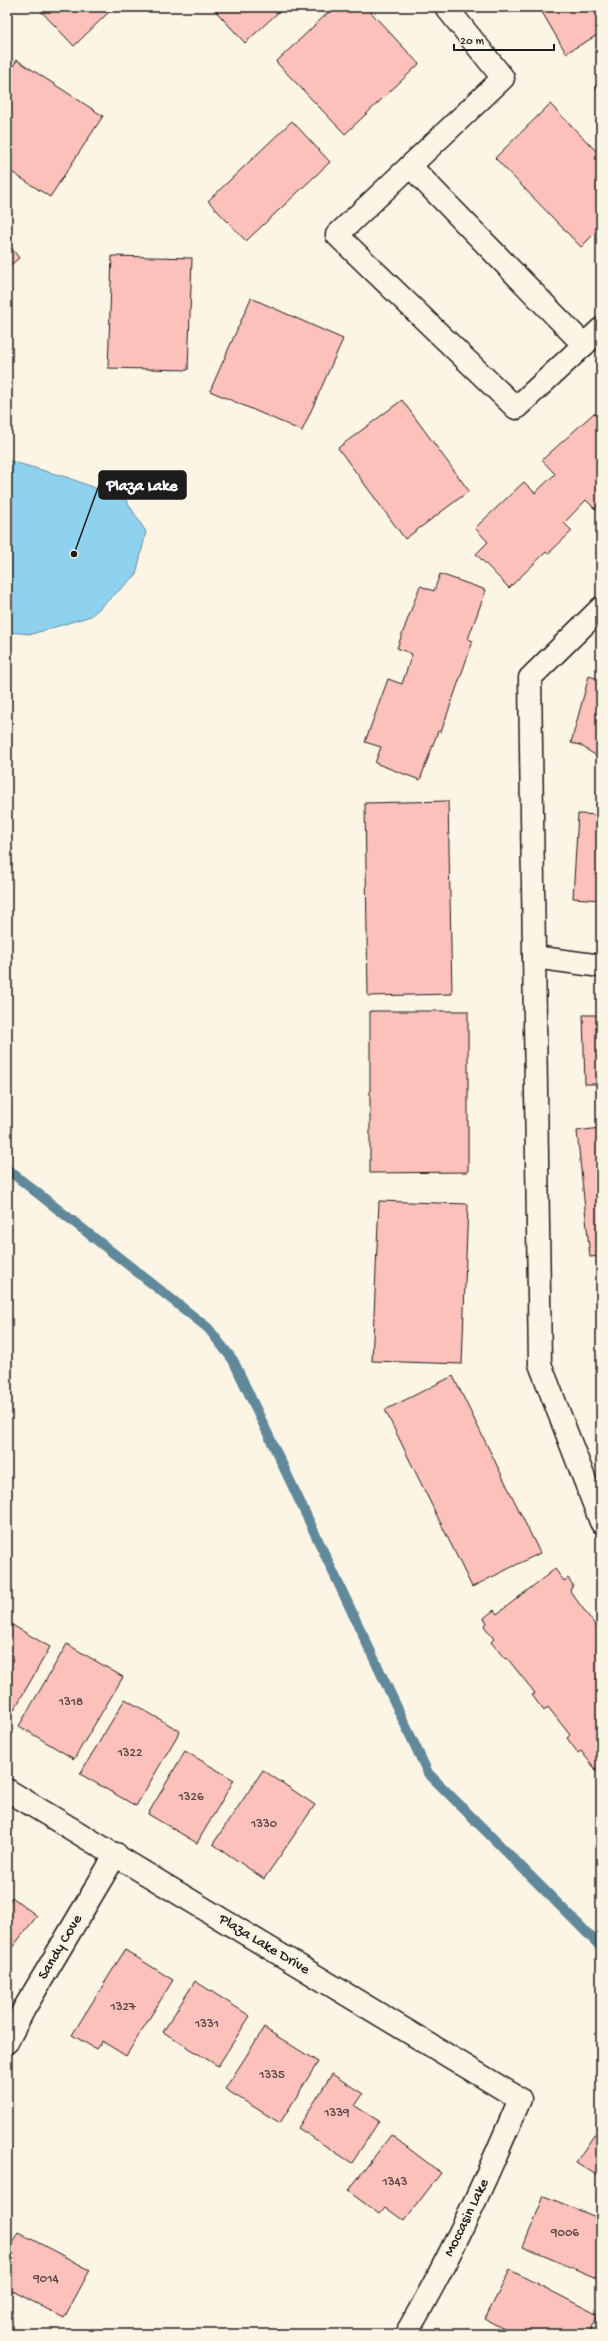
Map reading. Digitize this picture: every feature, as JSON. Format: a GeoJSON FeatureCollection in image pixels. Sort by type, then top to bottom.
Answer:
{"type":"FeatureCollection","features":[{"type":"Feature","properties":{"kind":"street"},"geometry":{"type":"LineString","coordinates":[[446,7],[503,78],[337,235],[516,408],[601,329]]}},
{"type":"Feature","properties":{"kind":"street"},"geometry":{"type":"LineString","coordinates":[[410,166],[584,345]]}},
{"type":"Feature","properties":{"kind":"street"},"geometry":{"type":"LineString","coordinates":[[601,608],[530,678],[540,1364],[601,1522]]}},
{"type":"Feature","properties":{"kind":"street"},"geometry":{"type":"LineString","coordinates":[[534,957],[601,966]]}},
{"type":"Feature","properties":{"kind":"street","name":"Plaza Lake Drive"},"geometry":{"type":"LineString","coordinates":[[7,1790],[116,1854],[520,2099]]}},
{"type":"Feature","properties":{"kind":"street","name":"Sandy Cove"},"geometry":{"type":"LineString","coordinates":[[7,2042],[24,2009],[116,1854]]}},
{"type":"Feature","properties":{"kind":"street","name":"Moccasin Lake"},"geometry":{"type":"LineString","coordinates":[[406,2334],[429,2295],[482,2187],[520,2099]]}},
{"type":"Feature","properties":{"kind":"water"},"geometry":{"type":"Polygon","coordinates":[[[7,460],[69,478],[126,500],[146,532],[136,575],[91,616],[32,634],[7,632],[7,460]]]}},
{"type":"Feature","properties":{"kind":"building"},"geometry":{"type":"Polygon","coordinates":[[[37,7],[114,7],[74,46],[37,7]]]}},
{"type":"Feature","properties":{"kind":"building"},"geometry":{"type":"Polygon","coordinates":[[[212,7],[284,7],[245,43],[212,7]]]}},
{"type":"Feature","properties":{"kind":"building"},"geometry":{"type":"Polygon","coordinates":[[[334,7],[366,7],[419,64],[345,134],[276,62],[334,7]]]}},
{"type":"Feature","properties":{"kind":"building"},"geometry":{"type":"Polygon","coordinates":[[[539,7],[601,7],[601,33],[566,53],[539,7]]]}},
{"type":"Feature","properties":{"kind":"building"},"geometry":{"type":"Polygon","coordinates":[[[17,60],[103,116],[50,197],[7,169],[7,75],[17,60]]]}},
{"type":"Feature","properties":{"kind":"building"},"geometry":{"type":"Polygon","coordinates":[[[601,82],[601,96],[595,86],[601,82]]]}},
{"type":"Feature","properties":{"kind":"building"},"geometry":{"type":"Polygon","coordinates":[[[550,104],[601,156],[601,227],[581,247],[495,158],[550,104]]]}},
{"type":"Feature","properties":{"kind":"building"},"geometry":{"type":"Polygon","coordinates":[[[292,121],[330,162],[246,241],[208,201],[292,121]]]}},
{"type":"Feature","properties":{"kind":"building"},"geometry":{"type":"Polygon","coordinates":[[[7,242],[19,258],[7,268],[7,242]]]}},
{"type":"Feature","properties":{"kind":"building"},"geometry":{"type":"Polygon","coordinates":[[[112,256],[192,258],[188,370],[108,368],[112,256]]]}},
{"type":"Feature","properties":{"kind":"building"},"geometry":{"type":"Polygon","coordinates":[[[251,298],[343,339],[302,431],[210,391],[251,298]]]}},
{"type":"Feature","properties":{"kind":"building"},"geometry":{"type":"Polygon","coordinates":[[[402,400],[469,491],[405,539],[338,448],[402,400]]]}},
{"type":"Feature","properties":{"kind":"building"},"geometry":{"type":"Polygon","coordinates":[[[594,413],[601,420],[601,502],[595,509],[586,500],[564,523],[572,531],[548,554],[546,552],[509,588],[476,554],[488,542],[475,528],[524,482],[535,493],[555,474],[542,460],[594,413]]]}},
{"type":"Feature","properties":{"kind":"building"},"geometry":{"type":"Polygon","coordinates":[[[440,574],[486,590],[468,639],[473,641],[441,732],[438,731],[420,780],[375,763],[381,747],[365,742],[388,679],[402,684],[412,654],[397,648],[420,586],[434,591],[440,574]]]}},
{"type":"Feature","properties":{"kind":"building"},"geometry":{"type":"Polygon","coordinates":[[[589,676],[601,680],[601,759],[580,745],[571,743],[589,676]]]}},
{"type":"Feature","properties":{"kind":"building"},"geometry":{"type":"Polygon","coordinates":[[[448,801],[452,994],[368,996],[365,803],[448,801]]]}},
{"type":"Feature","properties":{"kind":"building"},"geometry":{"type":"Polygon","coordinates":[[[578,814],[601,815],[601,900],[573,898],[578,814]]]}},
{"type":"Feature","properties":{"kind":"building"},"geometry":{"type":"Polygon","coordinates":[[[370,1011],[468,1011],[468,1172],[370,1173],[370,1011]]]}},
{"type":"Feature","properties":{"kind":"building"},"geometry":{"type":"Polygon","coordinates":[[[583,1015],[601,1015],[601,1084],[585,1084],[583,1015]]]}},
{"type":"Feature","properties":{"kind":"building"},"geometry":{"type":"Polygon","coordinates":[[[598,1104],[601,1104],[601,1256],[590,1257],[577,1131],[600,1128],[598,1104]]]}},
{"type":"Feature","properties":{"kind":"building"},"geometry":{"type":"Polygon","coordinates":[[[379,1201],[468,1204],[462,1364],[372,1361],[379,1201]]]}},
{"type":"Feature","properties":{"kind":"building"},"geometry":{"type":"Polygon","coordinates":[[[453,1376],[540,1553],[472,1587],[385,1410],[453,1376]]]}},
{"type":"Feature","properties":{"kind":"building"},"geometry":{"type":"Polygon","coordinates":[[[555,1569],[564,1581],[568,1578],[573,1585],[570,1591],[601,1633],[601,1776],[581,1751],[578,1753],[567,1738],[570,1735],[548,1707],[544,1711],[532,1695],[535,1693],[507,1658],[505,1659],[491,1642],[494,1639],[484,1626],[487,1623],[484,1618],[494,1610],[497,1614],[555,1569]]]}},
{"type":"Feature","properties":{"kind":"building"},"geometry":{"type":"Polygon","coordinates":[[[7,1622],[50,1647],[11,1715],[7,1712],[7,1622]]]}},
{"type":"Feature","properties":{"kind":"building"},"geometry":{"type":"Polygon","coordinates":[[[67,1644],[123,1677],[74,1759],[19,1726],[67,1644]]]}},
{"type":"Feature","properties":{"kind":"building"},"geometry":{"type":"Polygon","coordinates":[[[125,1699],[180,1731],[136,1806],[80,1774],[125,1699]]]}},
{"type":"Feature","properties":{"kind":"building"},"geometry":{"type":"Polygon","coordinates":[[[185,1751],[234,1780],[197,1843],[148,1814],[185,1751]]]}},
{"type":"Feature","properties":{"kind":"building"},"geometry":{"type":"Polygon","coordinates":[[[263,1770],[315,1805],[264,1879],[213,1844],[263,1770]]]}},
{"type":"Feature","properties":{"kind":"building"},"geometry":{"type":"Polygon","coordinates":[[[12,1897],[37,1916],[7,1954],[7,1904],[12,1897]]]}},
{"type":"Feature","properties":{"kind":"building"},"geometry":{"type":"Polygon","coordinates":[[[125,1950],[173,1980],[126,2056],[102,2041],[96,2049],[72,2035],[125,1950]]]}},
{"type":"Feature","properties":{"kind":"building"},"geometry":{"type":"Polygon","coordinates":[[[195,1981],[250,2016],[218,2066],[163,2032],[195,1981]]]}},
{"type":"Feature","properties":{"kind":"building"},"geometry":{"type":"Polygon","coordinates":[[[264,2028],[318,2062],[280,2123],[225,2089],[264,2028]]]}},
{"type":"Feature","properties":{"kind":"building"},"geometry":{"type":"Polygon","coordinates":[[[332,2074],[363,2094],[355,2106],[379,2121],[352,2163],[298,2128],[332,2074]]]}},
{"type":"Feature","properties":{"kind":"building"},"geometry":{"type":"Polygon","coordinates":[[[601,2125],[601,2178],[576,2162],[601,2125]]]}},
{"type":"Feature","properties":{"kind":"building"},"geometry":{"type":"Polygon","coordinates":[[[391,2135],[441,2173],[404,2221],[385,2207],[379,2214],[348,2191],[391,2135]]]}},
{"type":"Feature","properties":{"kind":"building"},"geometry":{"type":"Polygon","coordinates":[[[544,2196],[601,2219],[601,2280],[523,2247],[544,2196]]]}},
{"type":"Feature","properties":{"kind":"building"},"geometry":{"type":"Polygon","coordinates":[[[18,2232],[90,2270],[64,2318],[7,2288],[7,2252],[18,2232]]]}},
{"type":"Feature","properties":{"kind":"building"},"geometry":{"type":"Polygon","coordinates":[[[510,2270],[598,2315],[589,2334],[513,2334],[485,2319],[510,2270]]]}},
{"type":"Feature","properties":{"kind":"waterway"},"geometry":{"type":"LineString","coordinates":[[7,1169],[208,1328],[233,1360],[428,1773],[601,1947]]}},
{"type":"Feature","properties":{"kind":"place","name":"Plaza Lake"},"geometry":{"type":"Point","coordinates":[74,554]}}]}
